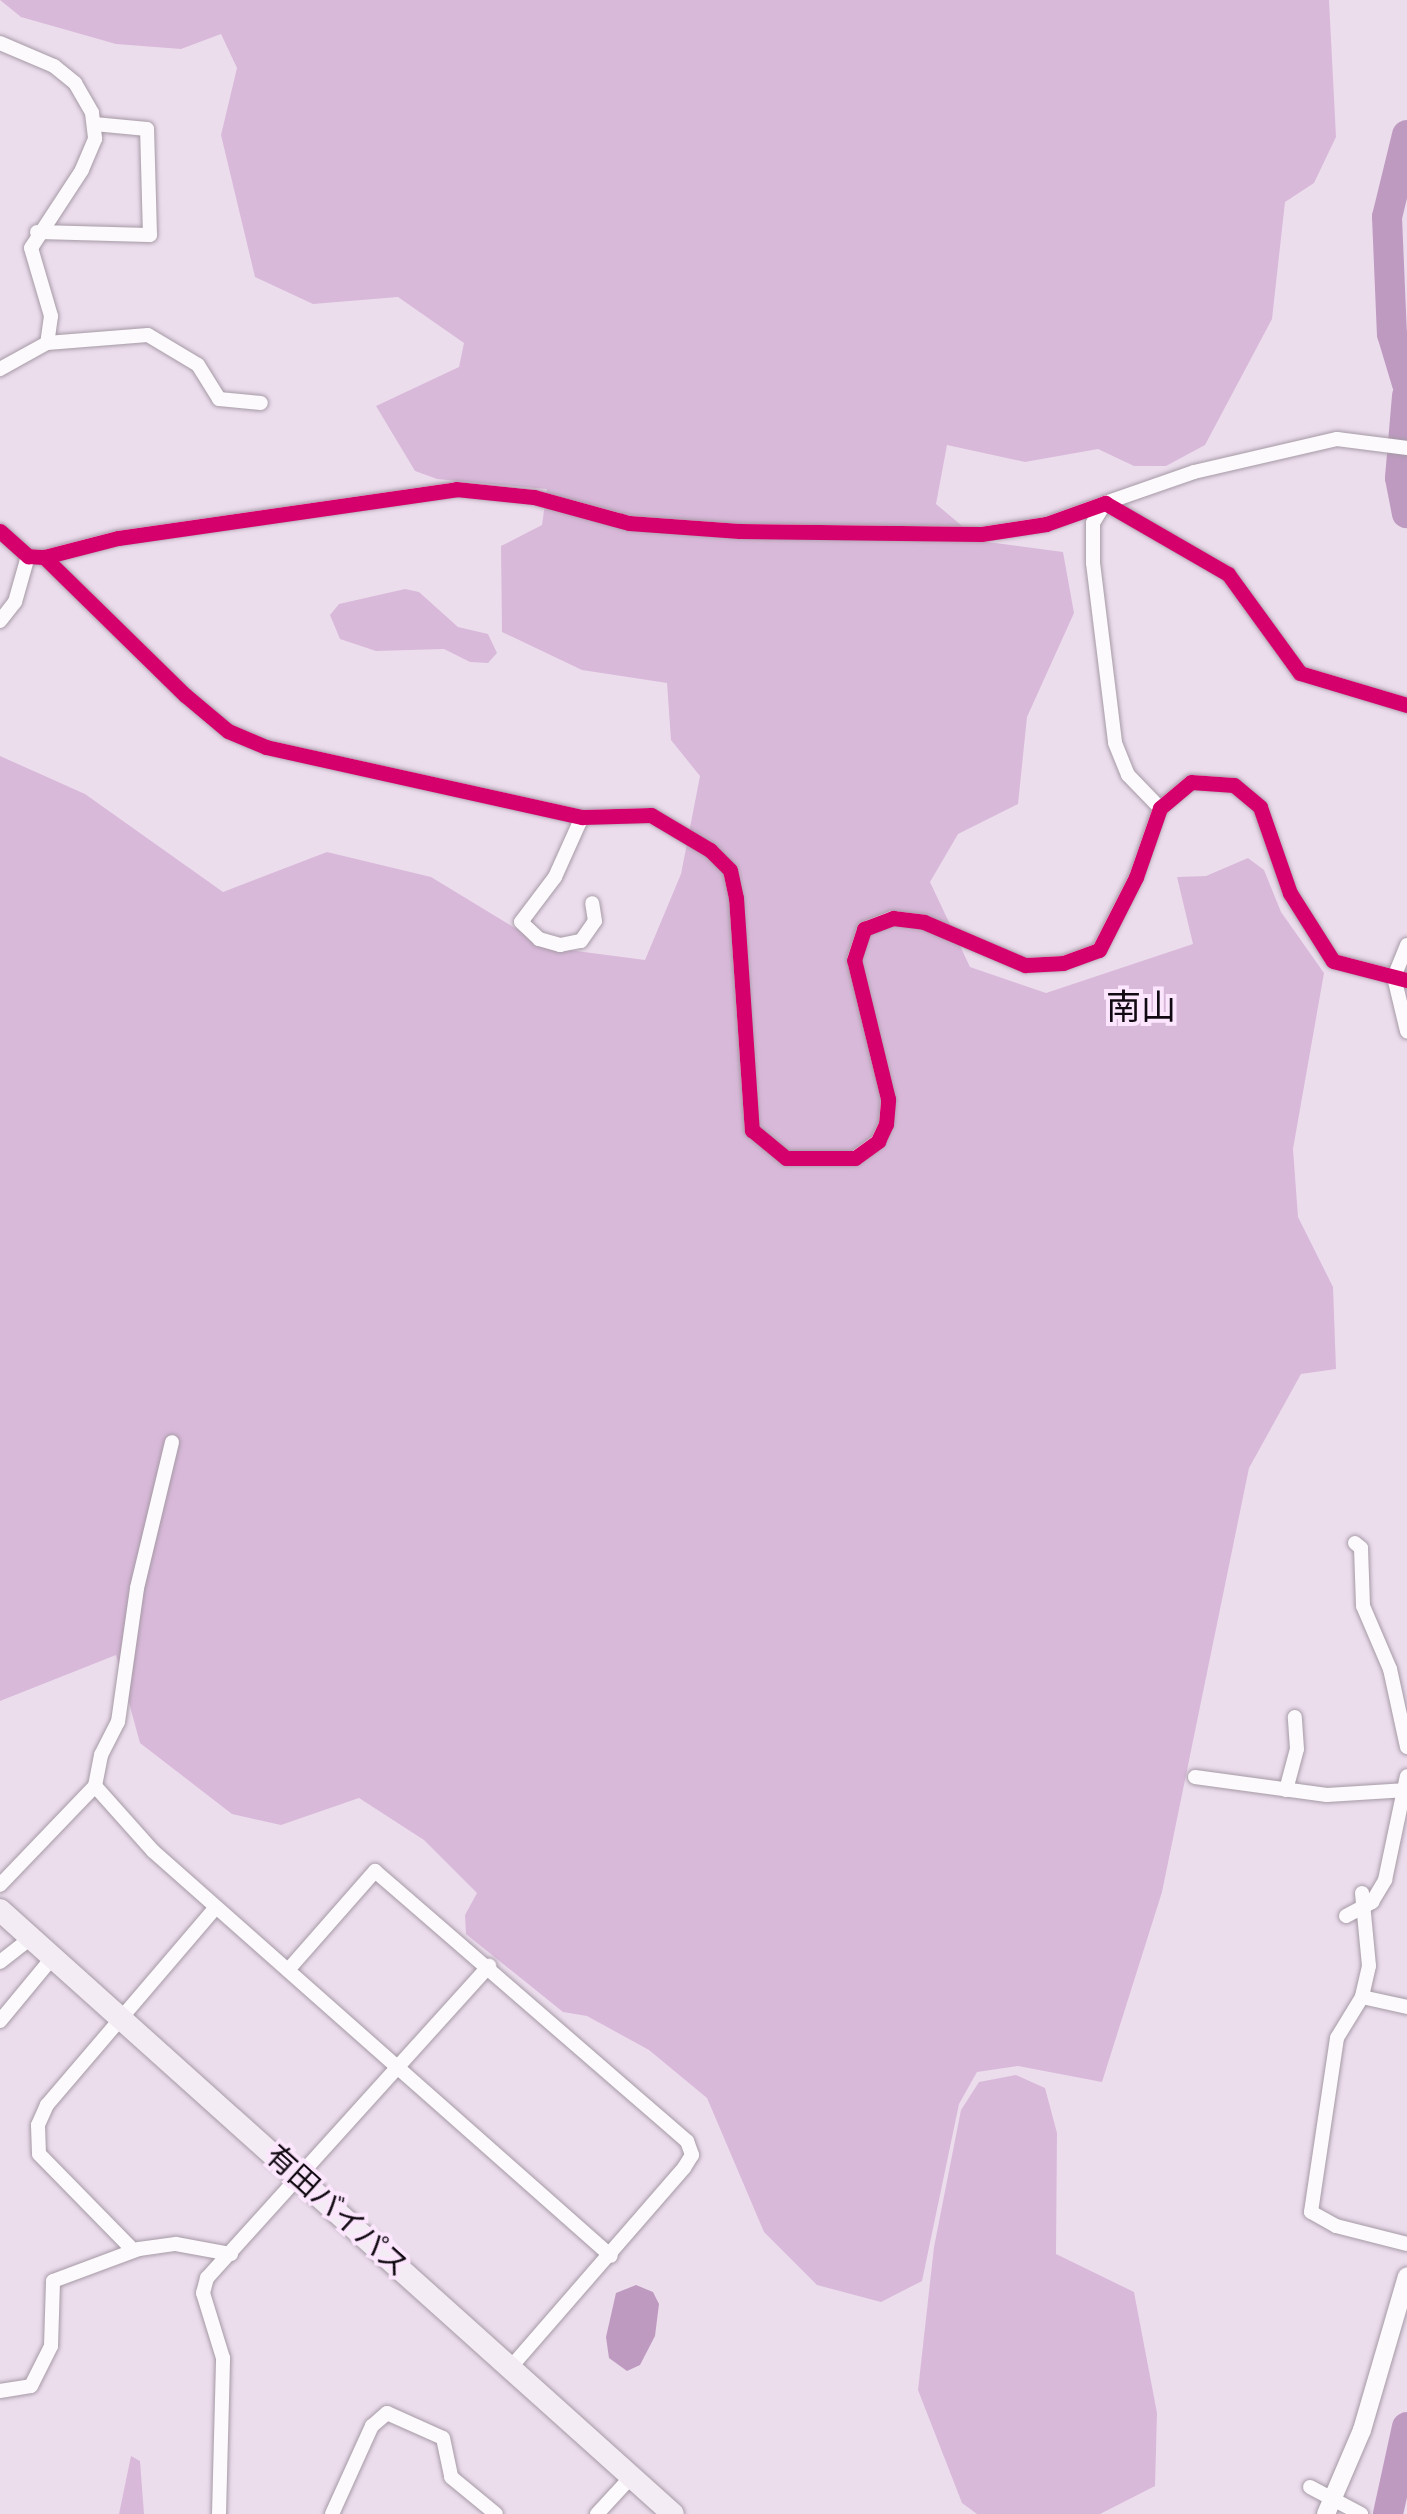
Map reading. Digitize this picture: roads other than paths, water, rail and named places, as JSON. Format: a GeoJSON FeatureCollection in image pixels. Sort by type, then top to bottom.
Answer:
{"type":"FeatureCollection","features":[{"type":"Feature","properties":{"kind":"highway","name":"有田バイパス"},"geometry":{"type":"LineString","coordinates":[[0,1910],[673,2514]]}},
{"type":"Feature","properties":{"kind":"street"},"geometry":{"type":"LineString","coordinates":[[0,43],[54,66],[75,83],[94,124],[82,170],[37,232],[32,262],[50,316],[47,342]]}},
{"type":"Feature","properties":{"kind":"street"},"geometry":{"type":"LineString","coordinates":[[37,232],[150,235],[147,129],[94,124]]}},
{"type":"Feature","properties":{"kind":"street"},"geometry":{"type":"LineString","coordinates":[[0,369],[47,342],[148,336],[198,364],[219,399],[260,403]]}},
{"type":"Feature","properties":{"kind":"street"},"geometry":{"type":"LineString","coordinates":[[0,531],[28,556],[44,557],[118,538],[456,488],[534,497],[629,522],[740,531],[982,534],[1046,524],[1194,472],[1337,439],[1382,440],[1407,448]]}},
{"type":"Feature","properties":{"kind":"street"},"geometry":{"type":"LineString","coordinates":[[1105,503],[1228,574],[1300,673],[1407,704]]}},
{"type":"Feature","properties":{"kind":"street"},"geometry":{"type":"LineString","coordinates":[[1105,503],[1093,523],[1093,563],[1114,742],[1128,775],[1160,808]]}},
{"type":"Feature","properties":{"kind":"street"},"geometry":{"type":"LineString","coordinates":[[0,621],[15,602],[28,556]]}},
{"type":"Feature","properties":{"kind":"street"},"geometry":{"type":"LineString","coordinates":[[44,557],[228,731],[266,748],[582,817],[650,815],[683,829],[730,870],[752,1130],[786,1158],[820,1162],[855,1158],[878,1141],[886,1124],[888,1099],[854,960],[864,929],[893,918],[924,922],[1025,965],[1063,963],[1099,950],[1136,877],[1160,808],[1190,782],[1221,781],[1248,793],[1271,828],[1290,893],[1334,961],[1400,978]]}},
{"type":"Feature","properties":{"kind":"street"},"geometry":{"type":"LineString","coordinates":[[582,817],[555,877],[521,922],[539,939],[560,946],[581,940],[595,921],[592,902]]}},
{"type":"Feature","properties":{"kind":"street"},"geometry":{"type":"LineString","coordinates":[[1407,945],[1400,978],[1407,1031]]}},
{"type":"Feature","properties":{"kind":"street"},"geometry":{"type":"LineString","coordinates":[[0,1885],[95,1786],[101,1755],[118,1722],[143,1558],[172,1442]]}},
{"type":"Feature","properties":{"kind":"street"},"geometry":{"type":"LineString","coordinates":[[1355,1542],[1362,1548],[1363,1606],[1390,1669],[1407,1747]]}},
{"type":"Feature","properties":{"kind":"street"},"geometry":{"type":"LineString","coordinates":[[1286,1790],[1296,1749],[1295,1717]]}},
{"type":"Feature","properties":{"kind":"street"},"geometry":{"type":"LineString","coordinates":[[1195,1776],[1354,1797],[1406,1785],[1384,1880],[1346,1916]]}},
{"type":"Feature","properties":{"kind":"street"},"geometry":{"type":"LineString","coordinates":[[95,1786],[153,1851],[611,2256]]}},
{"type":"Feature","properties":{"kind":"street"},"geometry":{"type":"LineString","coordinates":[[288,1970],[375,1871],[686,2141],[692,2155],[684,2168],[512,2368]]}},
{"type":"Feature","properties":{"kind":"street"},"geometry":{"type":"LineString","coordinates":[[1363,1901],[1370,1951],[1362,1996],[1337,2038],[1311,2212],[1336,2226],[1407,2244]]}},
{"type":"Feature","properties":{"kind":"street"},"geometry":{"type":"LineString","coordinates":[[133,2250],[39,2154],[35,2141],[47,2105],[216,1907]]}},
{"type":"Feature","properties":{"kind":"street"},"geometry":{"type":"LineString","coordinates":[[0,1962],[31,1938]]}},
{"type":"Feature","properties":{"kind":"street"},"geometry":{"type":"LineString","coordinates":[[0,2021],[53,1957]]}},
{"type":"Feature","properties":{"kind":"street"},"geometry":{"type":"LineString","coordinates":[[218,2514],[224,2358],[203,2293],[207,2278],[302,2179],[489,1966]]}},
{"type":"Feature","properties":{"kind":"street"},"geometry":{"type":"LineString","coordinates":[[1362,1996],[1407,2007]]}},
{"type":"Feature","properties":{"kind":"street"},"geometry":{"type":"LineString","coordinates":[[0,2391],[30,2386],[50,2346],[53,2281],[133,2250],[176,2244],[231,2254]]}},
{"type":"Feature","properties":{"kind":"street"},"geometry":{"type":"LineString","coordinates":[[1330,2507],[1407,2276]]}},
{"type":"Feature","properties":{"kind":"street"},"geometry":{"type":"LineString","coordinates":[[332,2514],[372,2426],[386,2413],[443,2438],[451,2477],[496,2514]]}},
{"type":"Feature","properties":{"kind":"street"},"geometry":{"type":"LineString","coordinates":[[597,2514],[631,2477]]}},
{"type":"Feature","properties":{"kind":"street"},"geometry":{"type":"LineString","coordinates":[[1310,2487],[1330,2507],[1361,2514]]}},
{"type":"Feature","properties":{"kind":"waterway"},"geometry":{"type":"LineString","coordinates":[[1407,135],[1387,217],[1392,334],[1407,384]]}},
{"type":"Feature","properties":{"kind":"waterway"},"geometry":{"type":"LineString","coordinates":[[1407,396],[1400,478],[1407,513]]}},
{"type":"Feature","properties":{"kind":"waterway"},"geometry":{"type":"LineString","coordinates":[[1388,2514],[1407,2427]]}},
{"type":"Feature","properties":{"kind":"district","name":"南山"},"geometry":{"type":"Point","coordinates":[1141,1007]}}]}
